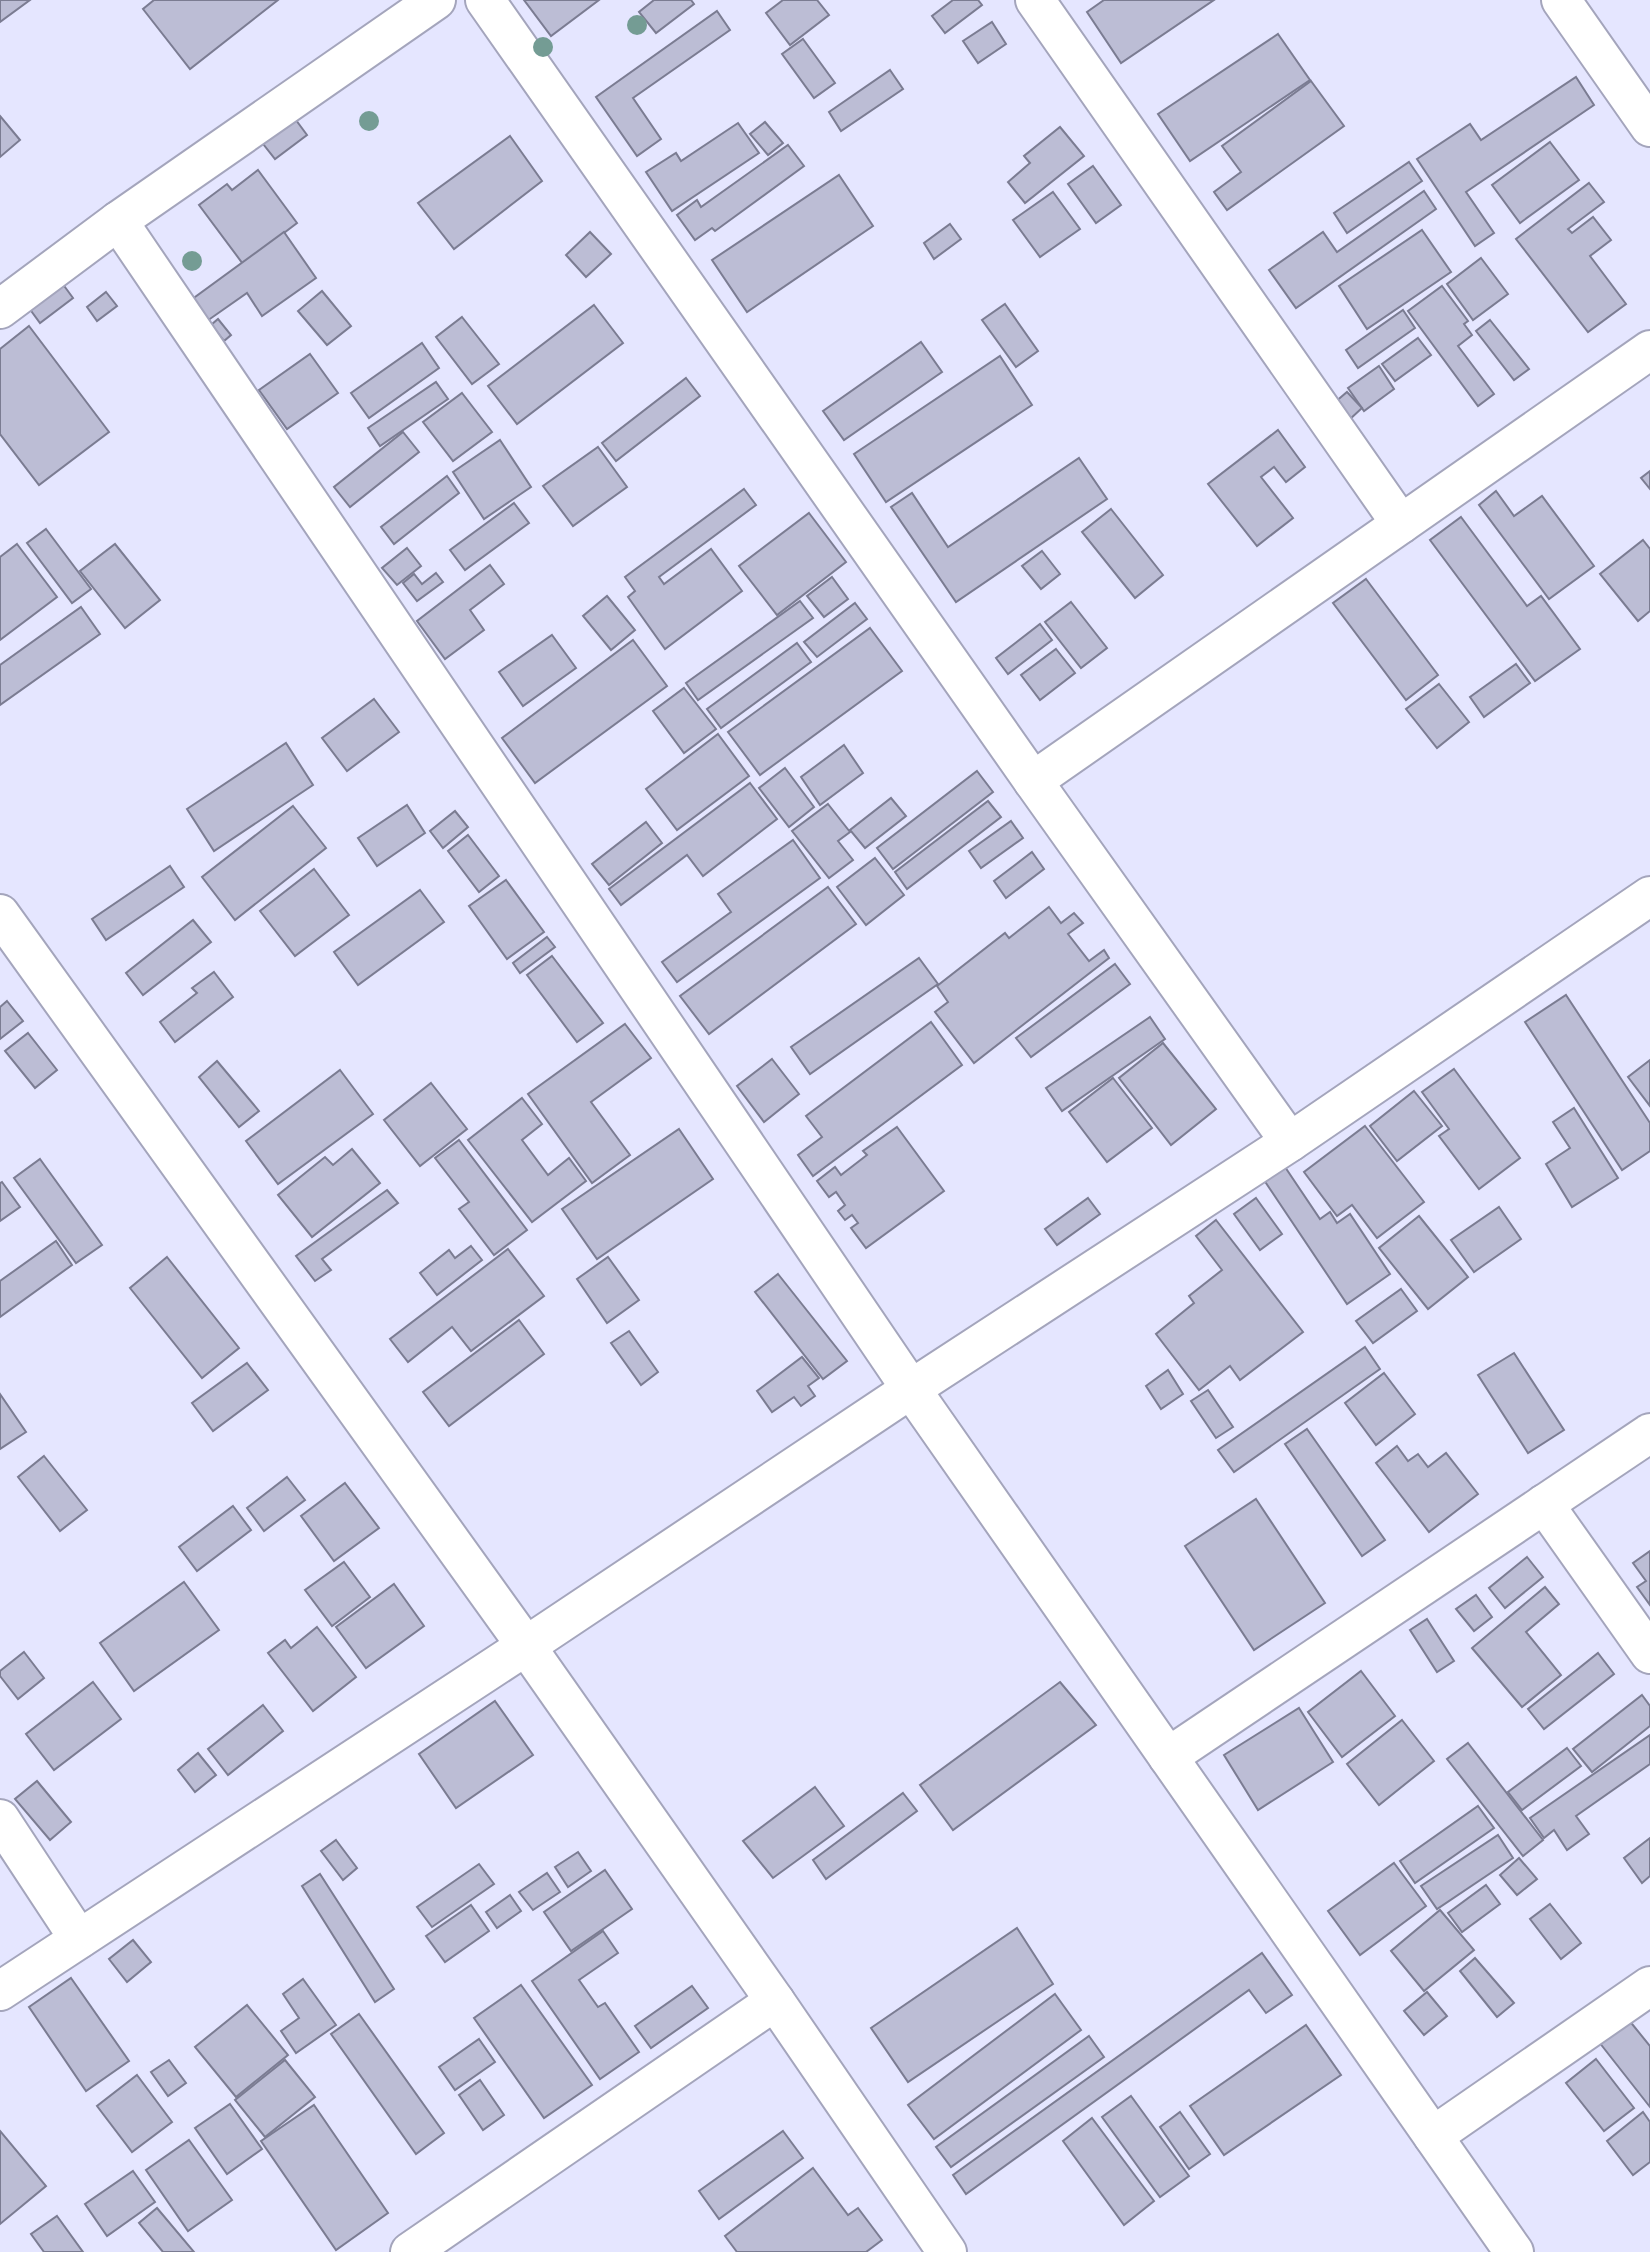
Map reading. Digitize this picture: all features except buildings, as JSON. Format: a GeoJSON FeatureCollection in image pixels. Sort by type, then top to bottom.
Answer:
{"type":"FeatureCollection","features":[{"type":"Feature","properties":{"kind":"street"},"geometry":{"type":"LineString","coordinates":[[0,309],[118,221],[436,0]]}},
{"type":"Feature","properties":{"kind":"street"},"geometry":{"type":"LineString","coordinates":[[486,0],[1033,781],[1290,1142]]}},
{"type":"Feature","properties":{"kind":"street"},"geometry":{"type":"LineString","coordinates":[[1035,0],[1401,524]]}},
{"type":"Feature","properties":{"kind":"street"},"geometry":{"type":"LineString","coordinates":[[1562,0],[1650,127]]}},
{"type":"Feature","properties":{"kind":"street"},"geometry":{"type":"LineString","coordinates":[[118,221],[911,1389],[1514,2252]]}},
{"type":"Feature","properties":{"kind":"street"},"geometry":{"type":"LineString","coordinates":[[1033,781],[1650,350]]}},
{"type":"Feature","properties":{"kind":"street"},"geometry":{"type":"LineString","coordinates":[[0,1991],[1290,1142],[1650,896]]}},
{"type":"Feature","properties":{"kind":"street"},"geometry":{"type":"LineString","coordinates":[[0,914],[526,1646],[947,2252]]}},
{"type":"Feature","properties":{"kind":"street"},"geometry":{"type":"LineString","coordinates":[[1168,1757],[1650,1433]]}},
{"type":"Feature","properties":{"kind":"street"},"geometry":{"type":"LineString","coordinates":[[1544,1504],[1650,1654]]}},
{"type":"Feature","properties":{"kind":"street"},"geometry":{"type":"LineString","coordinates":[[0,1819],[79,1939]]}},
{"type":"Feature","properties":{"kind":"street"},"geometry":{"type":"LineString","coordinates":[[1433,2136],[1650,1986]]}},
{"type":"Feature","properties":{"kind":"street"},"geometry":{"type":"LineString","coordinates":[[410,2252],[775,2001]]}}]}
